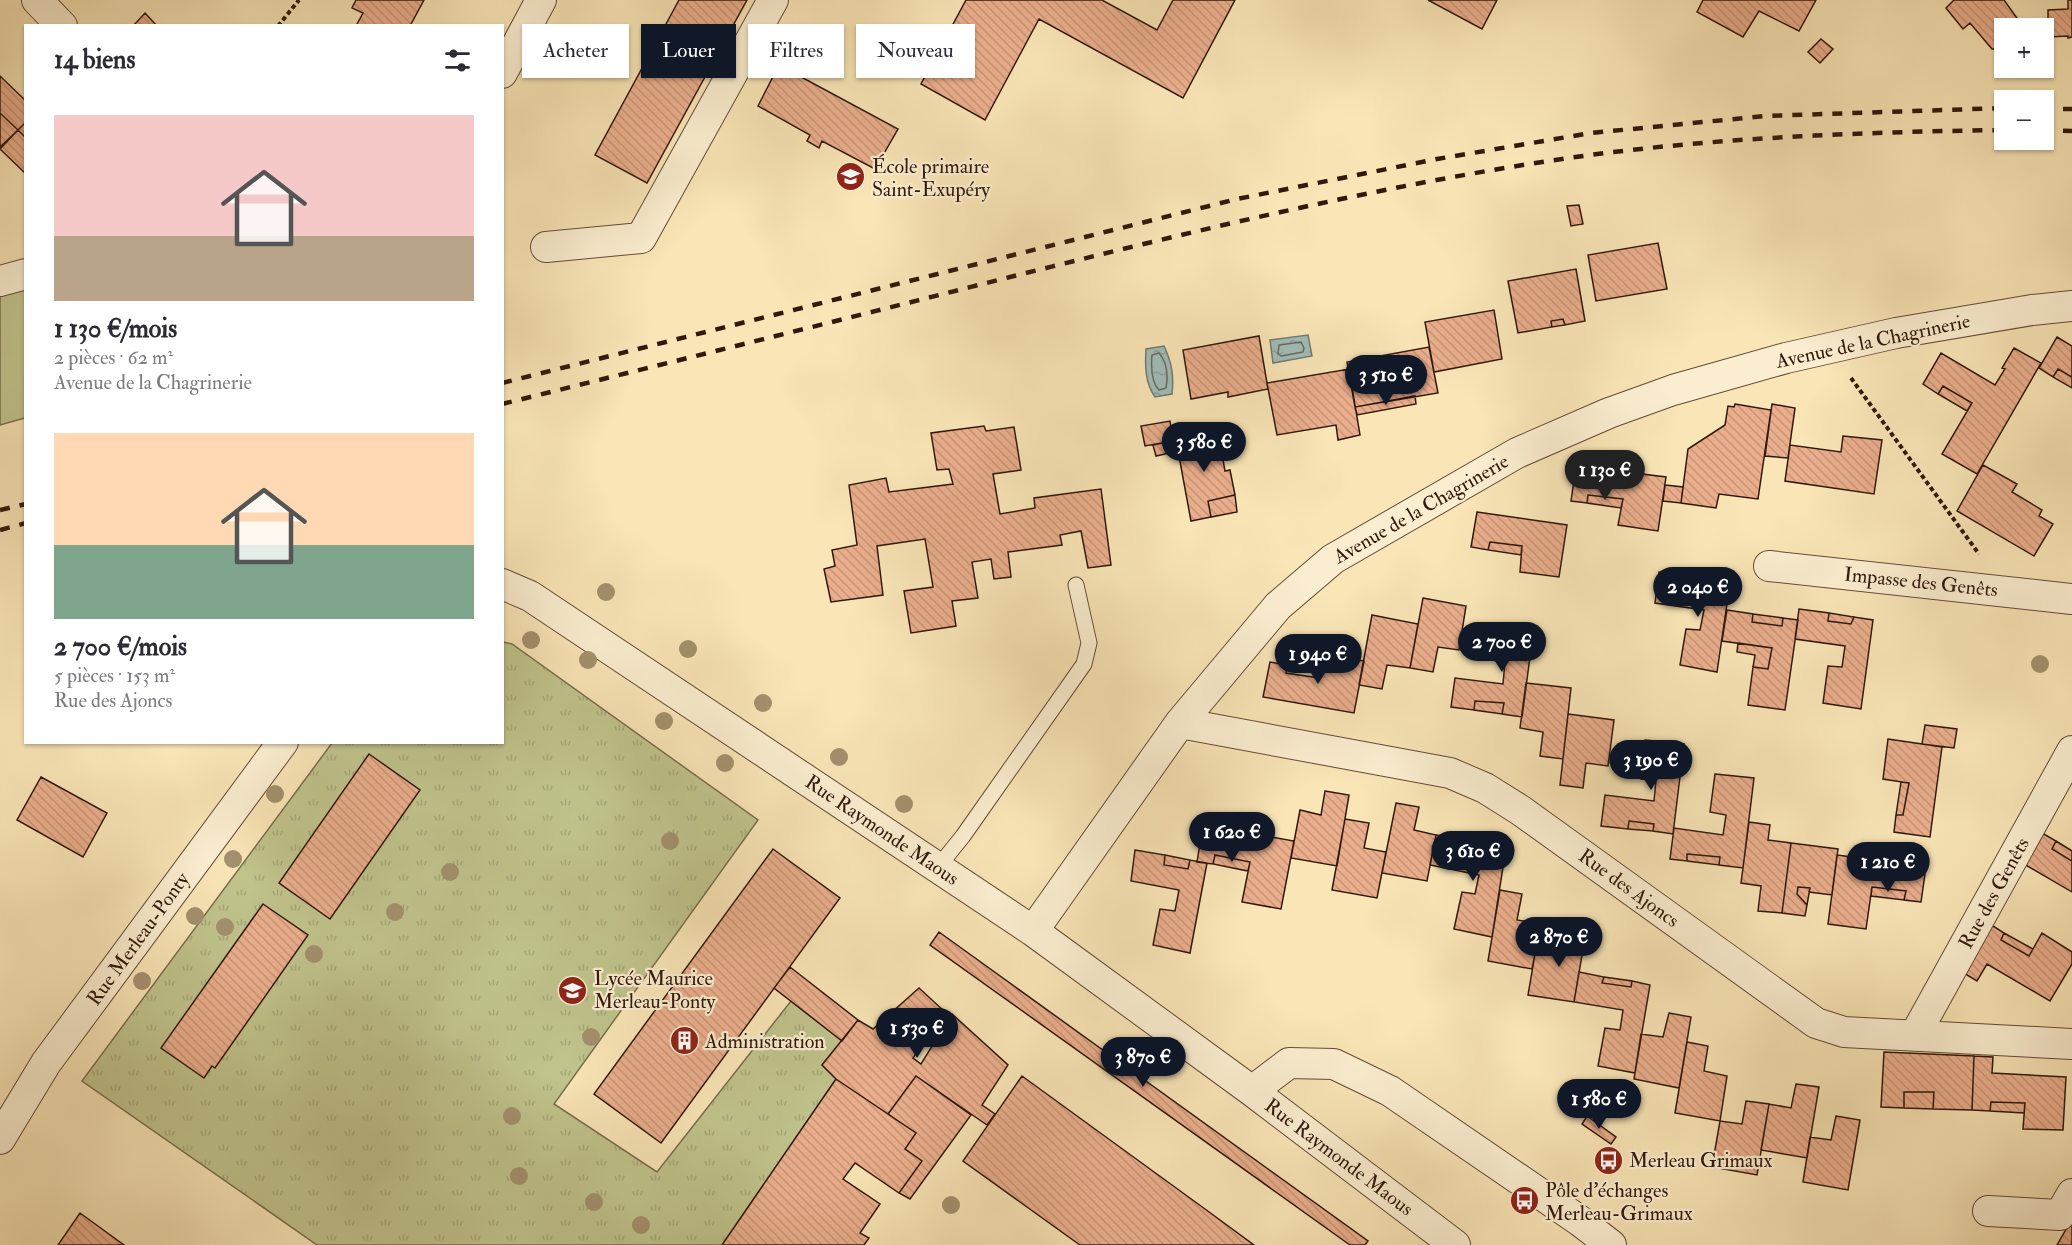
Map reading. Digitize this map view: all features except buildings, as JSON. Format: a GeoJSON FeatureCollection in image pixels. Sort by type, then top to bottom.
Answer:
{"type":"FeatureCollection","features":[{"type":"Feature","properties":{"kind":"street"},"geometry":{"type":"LineString","coordinates":[[37,0],[60,24]]}},
{"type":"Feature","properties":{"kind":"street"},"geometry":{"type":"LineString","coordinates":[[504,69],[541,0]]}},
{"type":"Feature","properties":{"kind":"street"},"geometry":{"type":"LineString","coordinates":[[546,247],[641,238],[773,0]]}},
{"type":"Feature","properties":{"kind":"street"},"geometry":{"type":"LineString","coordinates":[[0,282],[24,275]]}},
{"type":"Feature","properties":{"kind":"street","name":"Avenue de la Chagrinerie"},"geometry":{"type":"LineString","coordinates":[[1033,931],[1180,723],[1278,606],[1333,559],[1517,453],[1609,413],[1673,390],[1786,358],[1896,333],[2032,310],[2072,306]]}},
{"type":"Feature","properties":{"kind":"street","name":"Impasse des Genêts"},"geometry":{"type":"LineString","coordinates":[[1769,566],[2072,599]]}},
{"type":"Feature","properties":{"kind":"street","name":"Rue Raymonde Maous"},"geometry":{"type":"LineString","coordinates":[[504,585],[530,597],[1033,931],[1252,1091],[1455,1245]]}},
{"type":"Feature","properties":{"kind":"street","name":"Rue des Ajoncs"},"geometry":{"type":"LineString","coordinates":[[1180,723],[1450,773],[1485,788],[1520,810],[1816,1023],[1844,1032],[2072,1044]]}},
{"type":"Feature","properties":{"kind":"street","name":"Rue Merleau-Ponty"},"geometry":{"type":"LineString","coordinates":[[0,1139],[46,1063],[282,744]]}},
{"type":"Feature","properties":{"kind":"street","name":"Rue des Genêts"},"geometry":{"type":"LineString","coordinates":[[1916,1035],[2072,751]]}},
{"type":"Feature","properties":{"kind":"street","name":"Rue Raymonde Maous"},"geometry":{"type":"LineString","coordinates":[[1252,1091],[1289,1063],[1334,1064],[1390,1091],[1580,1221],[1611,1245]]}},
{"type":"Feature","properties":{"kind":"street"},"geometry":{"type":"LineString","coordinates":[[1988,1211],[2060,1215],[2072,1194]]}},
{"type":"Feature","properties":{"kind":"lane"},"geometry":{"type":"LineString","coordinates":[[938,867],[963,836],[1084,664],[1089,643],[1076,585]]}},
{"type":"Feature","properties":{"kind":"path"},"geometry":{"type":"LineString","coordinates":[[280,24],[299,0]]}},
{"type":"Feature","properties":{"kind":"path"},"geometry":{"type":"LineString","coordinates":[[1830,348],[2006,591]]}},
{"type":"Feature","properties":{"kind":"green space"},"geometry":{"type":"Polygon","coordinates":[[[24,274],[24,418],[0,425],[0,281],[24,274]]]}},
{"type":"Feature","properties":{"kind":"green space","name":"Lycée Maurice Merleau-Ponty"},"geometry":{"type":"Polygon","coordinates":[[[504,642],[512,644],[758,820],[554,1104],[657,1172],[791,1001],[842,1041],[822,1065],[836,1079],[722,1245],[317,1245],[82,1081],[331,744],[504,744],[504,642]]]}},
{"type":"Feature","properties":{"kind":"water"},"geometry":{"type":"Polygon","coordinates":[[[1308,335],[1312,356],[1273,363],[1270,340],[1308,335]]]}},
{"type":"Feature","properties":{"kind":"water"},"geometry":{"type":"Polygon","coordinates":[[[1164,346],[1172,370],[1172,394],[1155,397],[1147,380],[1146,349],[1164,346]]]}},
{"type":"Feature","properties":{"kind":"railway"},"geometry":{"type":"LineString","coordinates":[[504,382],[1237,199],[1437,159],[1591,133],[1765,116],[1994,108]]}},
{"type":"Feature","properties":{"kind":"railway"},"geometry":{"type":"LineString","coordinates":[[2054,109],[2072,109]]}},
{"type":"Feature","properties":{"kind":"railway"},"geometry":{"type":"LineString","coordinates":[[504,404],[1154,241],[1298,208],[1444,179],[1590,155],[1693,144],[1848,134],[1994,130]]}},
{"type":"Feature","properties":{"kind":"railway"},"geometry":{"type":"LineString","coordinates":[[2054,130],[2072,131]]}},
{"type":"Feature","properties":{"kind":"railway"},"geometry":{"type":"LineString","coordinates":[[0,510],[24,504]]}},
{"type":"Feature","properties":{"kind":"railway"},"geometry":{"type":"LineString","coordinates":[[0,530],[24,524]]}},
{"type":"Feature","properties":{"kind":"place","name":"École primaire Saint-Exupéry"},"geometry":{"type":"Point","coordinates":[851,177]}},
{"type":"Feature","properties":{"kind":"place","name":"Lycée Maurice Merleau-Ponty"},"geometry":{"type":"Point","coordinates":[573,990]}},
{"type":"Feature","properties":{"kind":"place","name":"Administration"},"geometry":{"type":"Point","coordinates":[684,1041]}},
{"type":"Feature","properties":{"kind":"place","name":"Merleau Grimaux"},"geometry":{"type":"Point","coordinates":[1608,1160]}},
{"type":"Feature","properties":{"kind":"place","name":"Pôle d'échanges Merleau-Grimaux"},"geometry":{"type":"Point","coordinates":[1524,1201]}}]}
